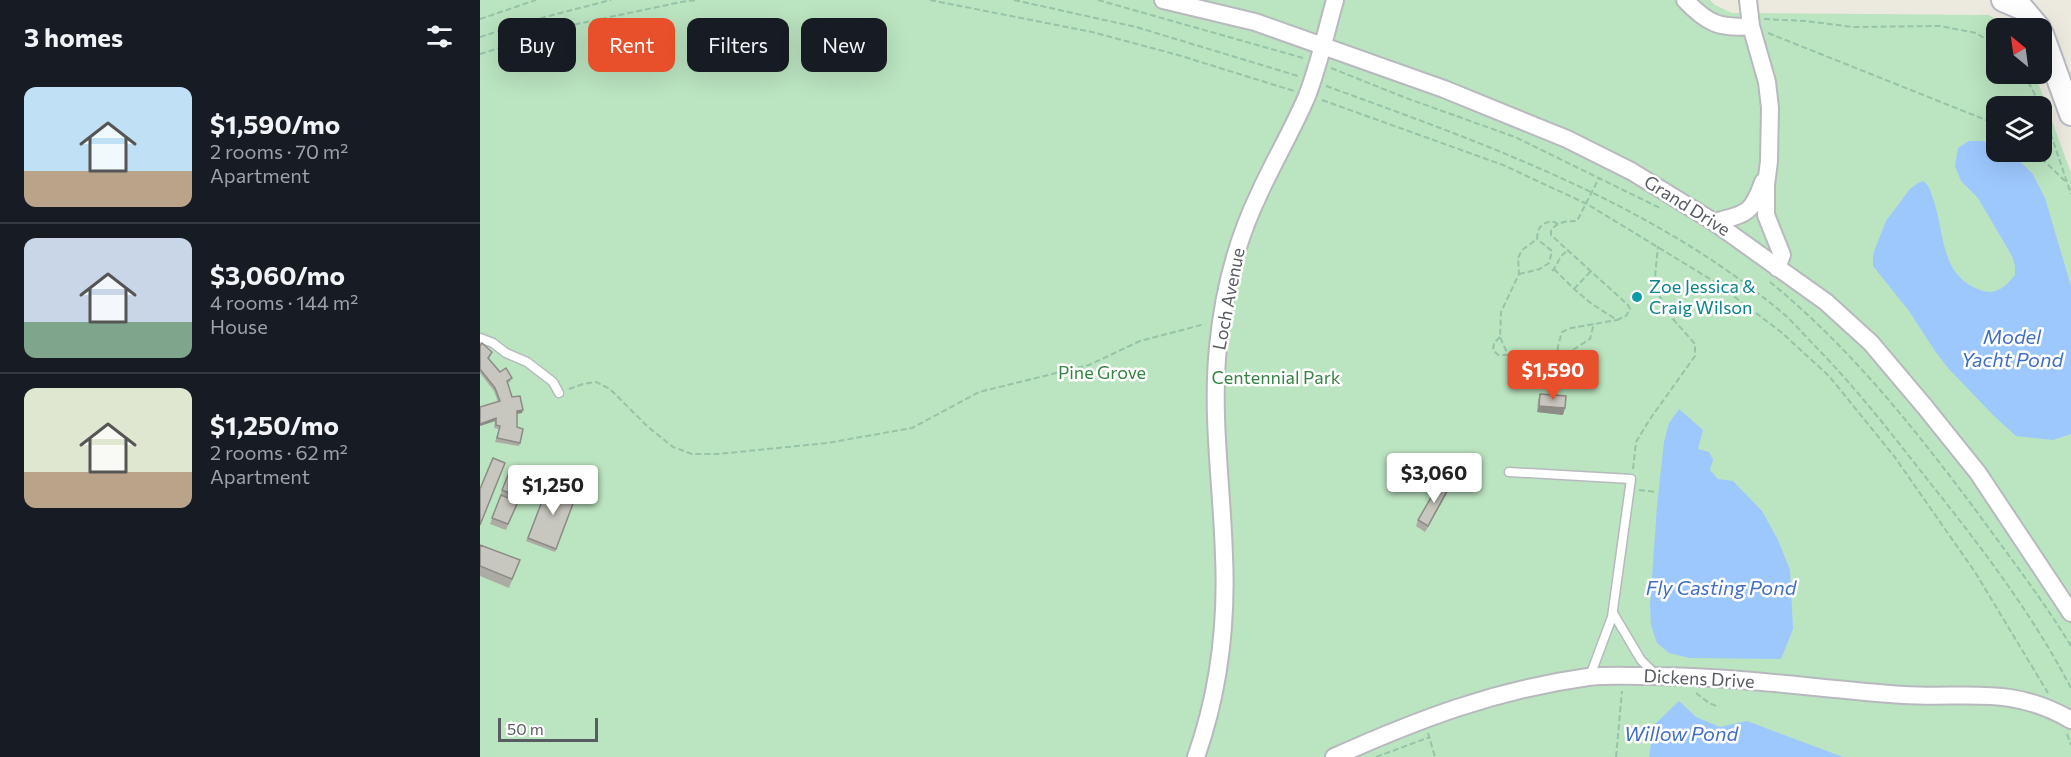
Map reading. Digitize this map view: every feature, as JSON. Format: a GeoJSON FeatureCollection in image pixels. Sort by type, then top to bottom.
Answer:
{"type":"FeatureCollection","features":[{"type":"Feature","properties":{"kind":"main road"},"geometry":{"type":"LineString","coordinates":[[2003,0],[2022,8],[2030,18]]}},
{"type":"Feature","properties":{"kind":"main road"},"geometry":{"type":"LineString","coordinates":[[2052,62],[2071,114]]}},
{"type":"Feature","properties":{"kind":"street","name":"Grand Drive"},"geometry":{"type":"LineString","coordinates":[[1163,0],[1255,22],[1444,89],[1567,139],[1630,171],[1714,222],[1773,274],[1826,302],[1871,343],[1978,472],[2071,613]]}},
{"type":"Feature","properties":{"kind":"street","name":"Loch Avenue"},"geometry":{"type":"LineString","coordinates":[[1196,757],[1215,691],[1221,658],[1224,609],[1224,556],[1215,407],[1222,319],[1231,270],[1244,229],[1309,88],[1335,0]]}},
{"type":"Feature","properties":{"kind":"street"},"geometry":{"type":"LineString","coordinates":[[1684,0],[1699,15],[1715,23],[1730,28],[1751,26]]}},
{"type":"Feature","properties":{"kind":"street"},"geometry":{"type":"LineString","coordinates":[[1748,0],[1751,26],[1767,82],[1770,108],[1766,215],[1782,255],[1773,274]]}},
{"type":"Feature","properties":{"kind":"street"},"geometry":{"type":"LineString","coordinates":[[1714,222],[1739,216],[1751,209],[1763,184],[1769,161]]}},
{"type":"Feature","properties":{"kind":"street","name":"Dickens Drive"},"geometry":{"type":"LineString","coordinates":[[1334,757],[1395,730],[1476,701],[1590,677],[1684,676],[1906,695],[1996,696],[2024,699],[2071,720]]}},
{"type":"Feature","properties":{"kind":"lane"},"geometry":{"type":"LineString","coordinates":[[480,338],[527,362],[553,382],[559,393]]}},
{"type":"Feature","properties":{"kind":"lane"},"geometry":{"type":"LineString","coordinates":[[1509,472],[1631,479],[1612,612],[1590,677]]}},
{"type":"Feature","properties":{"kind":"lane"},"geometry":{"type":"LineString","coordinates":[[1612,612],[1641,660],[1657,676]]}},
{"type":"Feature","properties":{"kind":"path"},"geometry":{"type":"LineString","coordinates":[[480,19],[536,0]]}},
{"type":"Feature","properties":{"kind":"path"},"geometry":{"type":"LineString","coordinates":[[480,38],[526,22],[610,0]]}},
{"type":"Feature","properties":{"kind":"path"},"geometry":{"type":"LineString","coordinates":[[480,54],[578,24],[697,0]]}},
{"type":"Feature","properties":{"kind":"path"},"geometry":{"type":"LineString","coordinates":[[930,0],[1092,32],[1309,88],[1370,116],[1503,165],[1587,204],[1715,282],[1781,332],[1829,376],[1894,456],[1975,572],[2045,687],[2071,745]]}},
{"type":"Feature","properties":{"kind":"path"},"geometry":{"type":"LineString","coordinates":[[1014,0],[1136,27],[1309,88],[1463,138],[1592,192],[1713,261],[1786,316],[1851,384],[1968,529],[2032,622],[2071,688]]}},
{"type":"Feature","properties":{"kind":"path"},"geometry":{"type":"LineString","coordinates":[[1098,0],[1317,62],[1406,98],[1515,136],[1670,214]]}},
{"type":"Feature","properties":{"kind":"path"},"geometry":{"type":"LineString","coordinates":[[1751,26],[1761,19],[1805,21],[1853,27],[1940,26],[1976,33],[1986,39]]}},
{"type":"Feature","properties":{"kind":"path"},"geometry":{"type":"LineString","coordinates":[[1751,26],[1986,120]]}},
{"type":"Feature","properties":{"kind":"path"},"geometry":{"type":"LineString","coordinates":[[2052,139],[2071,194]]}},
{"type":"Feature","properties":{"kind":"path"},"geometry":{"type":"LineString","coordinates":[[2045,162],[2067,183]]}},
{"type":"Feature","properties":{"kind":"path"},"geometry":{"type":"LineString","coordinates":[[1550,401],[1554,396],[1558,346],[1562,332],[1571,328],[1617,320],[1628,314],[1630,309],[1551,235],[1551,230],[1558,224],[1577,221],[1600,177]]}},
{"type":"Feature","properties":{"kind":"path"},"geometry":{"type":"LineString","coordinates":[[1558,224],[1552,221],[1542,224],[1538,228],[1537,239],[1522,250],[1518,258],[1519,274],[1501,312],[1500,337],[1508,355],[1515,360],[1534,358],[1549,362],[1557,360],[1590,339],[1594,323]]}},
{"type":"Feature","properties":{"kind":"path"},"geometry":{"type":"LineString","coordinates":[[1537,239],[1559,257]]}},
{"type":"Feature","properties":{"kind":"path"},"geometry":{"type":"LineString","coordinates":[[1631,479],[1636,442],[1695,356],[1695,344],[1673,319],[1654,287],[1658,246]]}},
{"type":"Feature","properties":{"kind":"path"},"geometry":{"type":"LineString","coordinates":[[1567,251],[1559,257],[1553,270],[1592,304],[1617,320]]}},
{"type":"Feature","properties":{"kind":"path"},"geometry":{"type":"LineString","coordinates":[[1519,274],[1539,269],[1549,263],[1552,252]]}},
{"type":"Feature","properties":{"kind":"path"},"geometry":{"type":"LineString","coordinates":[[1574,289],[1590,272]]}},
{"type":"Feature","properties":{"kind":"path"},"geometry":{"type":"LineString","coordinates":[[1773,274],[1803,309],[1894,404],[2010,558],[2056,621],[2071,646]]}},
{"type":"Feature","properties":{"kind":"path"},"geometry":{"type":"LineString","coordinates":[[559,393],[596,382],[610,389],[647,426],[673,447],[692,454],[718,454],[827,443],[912,428],[979,392],[1089,365],[1140,341],[1222,319]]}},
{"type":"Feature","properties":{"kind":"path"},"geometry":{"type":"LineString","coordinates":[[1500,337],[1494,343],[1493,350],[1498,355],[1508,355]]}},
{"type":"Feature","properties":{"kind":"path"},"geometry":{"type":"LineString","coordinates":[[1530,360],[1532,367],[1542,377],[1555,381]]}},
{"type":"Feature","properties":{"kind":"path"},"geometry":{"type":"LineString","coordinates":[[1630,490],[1656,492]]}},
{"type":"Feature","properties":{"kind":"path"},"geometry":{"type":"LineString","coordinates":[[1617,757],[1623,676]]}},
{"type":"Feature","properties":{"kind":"path"},"geometry":{"type":"LineString","coordinates":[[1684,676],[1700,697],[1719,707]]}},
{"type":"Feature","properties":{"kind":"path"},"geometry":{"type":"LineString","coordinates":[[1376,757],[1430,738],[1435,757]]}},
{"type":"Feature","properties":{"kind":"green space","name":"Centennial Park"},"geometry":{"type":"Polygon","coordinates":[[[480,0],[1710,0],[1732,13],[1989,15],[1994,18],[1986,18],[1986,84],[2039,84],[2043,96],[1986,96],[1986,162],[2052,162],[2052,121],[2071,173],[2071,757],[480,757],[480,0]]]}},
{"type":"Feature","properties":{"kind":"water","name":"Model Yacht Pond"},"geometry":{"type":"Polygon","coordinates":[[[1969,141],[1983,141],[1986,142],[1986,162],[2020,162],[2032,173],[2045,198],[2071,286],[2071,434],[2053,440],[2016,436],[1948,368],[1909,311],[1873,266],[1873,254],[1886,221],[1910,189],[1923,181],[1931,192],[1950,263],[1957,274],[1966,283],[1986,292],[2004,287],[2015,275],[2012,256],[1978,198],[1961,181],[1955,166],[1958,148],[1969,141]]]}},
{"type":"Feature","properties":{"kind":"water","name":"Fly Casting Pond"},"geometry":{"type":"Polygon","coordinates":[[[1679,409],[1703,430],[1698,449],[1709,452],[1713,460],[1710,470],[1718,479],[1733,481],[1762,511],[1778,540],[1790,570],[1793,629],[1781,659],[1690,658],[1669,653],[1657,643],[1651,625],[1650,606],[1657,506],[1664,442],[1669,423],[1679,409]]]}},
{"type":"Feature","properties":{"kind":"water","name":"Willow Pond"},"geometry":{"type":"Polygon","coordinates":[[[1679,701],[1696,717],[1720,727],[1747,721],[1843,757],[1649,757],[1654,725],[1679,701]]]}},
{"type":"Feature","properties":{"kind":"building"},"geometry":{"type":"Polygon","coordinates":[[[482,343],[492,352],[488,358],[500,372],[506,368],[512,378],[507,381],[512,397],[520,396],[523,410],[517,411],[517,427],[523,429],[520,443],[497,438],[500,426],[496,425],[496,418],[480,424],[480,407],[500,401],[495,388],[480,369],[482,343]]]}},
{"type":"Feature","properties":{"kind":"building"},"geometry":{"type":"Polygon","coordinates":[[[1540,394],[1566,396],[1565,408],[1539,406],[1540,394]]]}},
{"type":"Feature","properties":{"kind":"building"},"geometry":{"type":"Polygon","coordinates":[[[493,458],[505,463],[480,525],[480,489],[493,458]]]}},
{"type":"Feature","properties":{"kind":"building"},"geometry":{"type":"Polygon","coordinates":[[[511,468],[528,475],[519,497],[502,490],[511,468]]]}},
{"type":"Feature","properties":{"kind":"building"},"geometry":{"type":"Polygon","coordinates":[[[1440,482],[1449,487],[1428,526],[1418,520],[1440,482]]]}},
{"type":"Feature","properties":{"kind":"building"},"geometry":{"type":"Polygon","coordinates":[[[549,483],[577,493],[556,549],[528,538],[549,483]]]}},
{"type":"Feature","properties":{"kind":"building"},"geometry":{"type":"Polygon","coordinates":[[[501,495],[518,502],[508,524],[492,518],[501,495]]]}},
{"type":"Feature","properties":{"kind":"building"},"geometry":{"type":"Polygon","coordinates":[[[480,545],[520,560],[512,579],[480,566],[480,545]]]}},
{"type":"Feature","properties":{"kind":"place","name":"Zoe Jessica & Craig Wilson"},"geometry":{"type":"Point","coordinates":[1637,297]}},
{"type":"Feature","properties":{"kind":"park label","name":"Pine Grove"},"geometry":{"type":"Point","coordinates":[1102,373]}}]}
